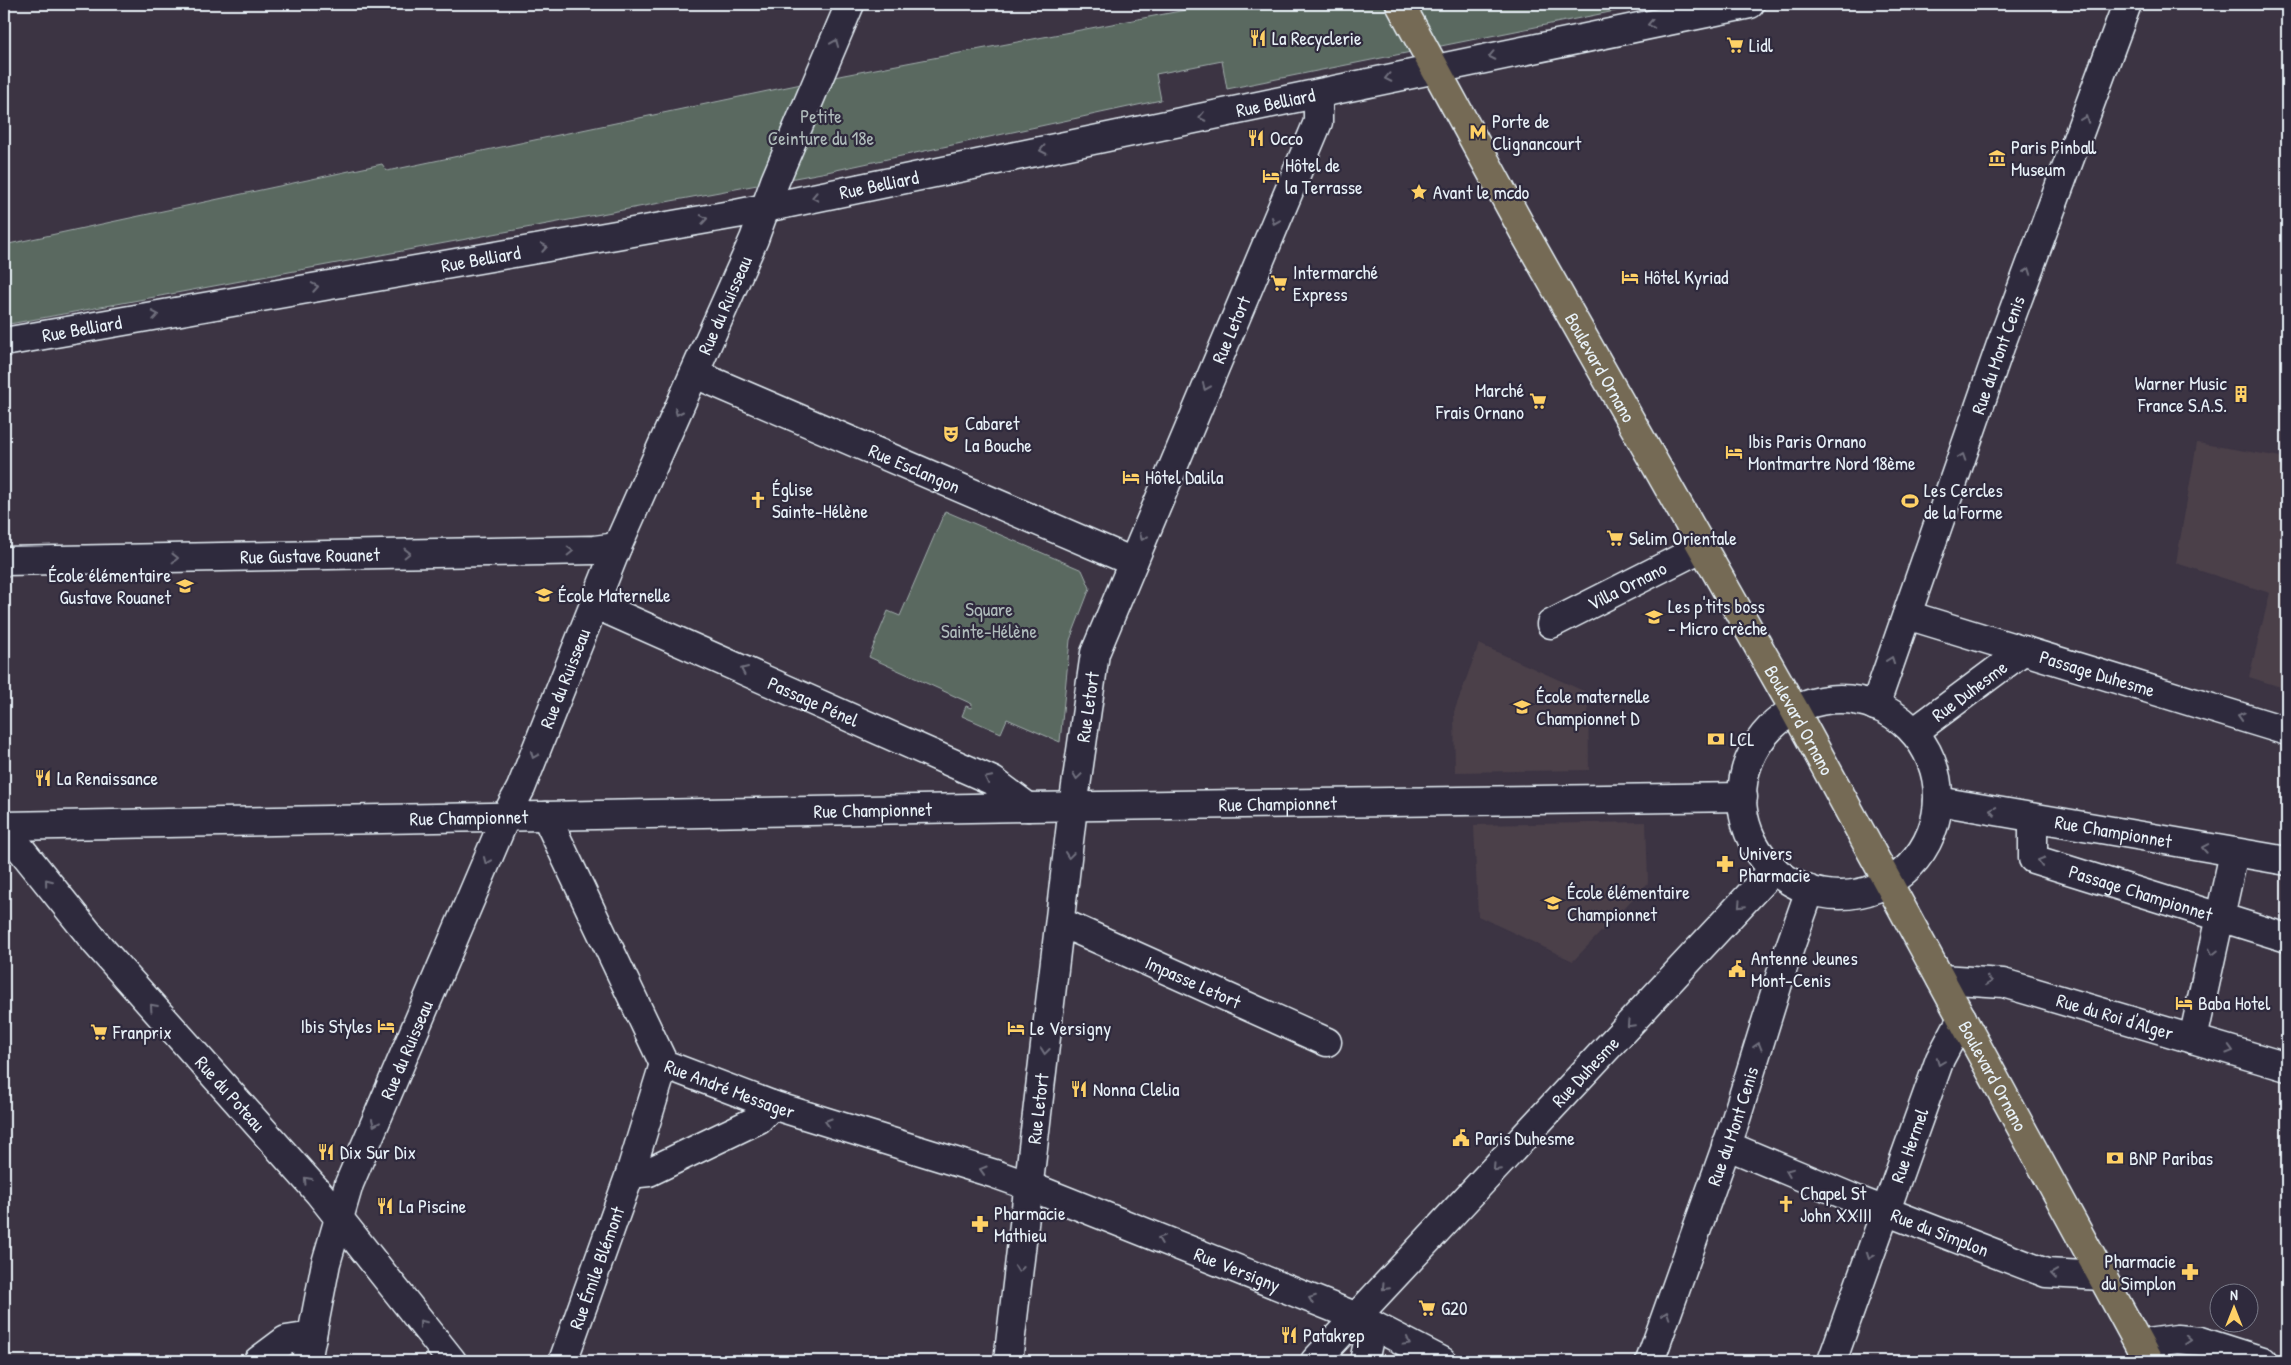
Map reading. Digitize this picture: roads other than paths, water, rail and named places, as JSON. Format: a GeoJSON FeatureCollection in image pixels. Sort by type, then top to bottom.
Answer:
{"type":"FeatureCollection","features":[{"type":"Feature","properties":{"kind":"main road","name":"Boulevard Ornano"},"geometry":{"type":"LineString","coordinates":[[1400,4],[1524,234],[1703,546],[1795,711],[2144,1353]]}},
{"type":"Feature","properties":{"kind":"street","name":"Rue du Ruisseau"},"geometry":{"type":"LineString","coordinates":[[310,1349],[326,1263],[349,1184],[506,816],[521,788],[617,547],[695,374],[819,83],[850,4]]}},
{"type":"Feature","properties":{"kind":"street","name":"Rue Belliard"},"geometry":{"type":"LineString","coordinates":[[4,342],[726,216],[1750,4]]}},
{"type":"Feature","properties":{"kind":"street","name":"Rue du Mont Cenis"},"geometry":{"type":"LineString","coordinates":[[1875,706],[2000,347],[2127,4]]}},
{"type":"Feature","properties":{"kind":"street","name":"Rue Letort"},"geometry":{"type":"LineString","coordinates":[[1008,1361],[1073,807],[1095,653],[1318,122],[1318,94]]}},
{"type":"Feature","properties":{"kind":"street","name":"Rue Esclangon"},"geometry":{"type":"LineString","coordinates":[[695,374],[1133,562]]}},
{"type":"Feature","properties":{"kind":"street","name":"Villa Ornano"},"geometry":{"type":"LineString","coordinates":[[1551,624],[1703,546]]}},
{"type":"Feature","properties":{"kind":"street","name":"Rue Gustave Rouanet"},"geometry":{"type":"LineString","coordinates":[[4,561],[594,550],[617,547]]}},
{"type":"Feature","properties":{"kind":"street","name":"Passage Pénel"},"geometry":{"type":"LineString","coordinates":[[594,604],[994,780],[1028,807]]}},
{"type":"Feature","properties":{"kind":"street","name":"Passage Duhesme"},"geometry":{"type":"LineString","coordinates":[[1907,615],[2287,730]]}},
{"type":"Feature","properties":{"kind":"street","name":"Rue Duhesme"},"geometry":{"type":"LineString","coordinates":[[1914,732],[2024,650]]}},
{"type":"Feature","properties":{"kind":"street"},"geometry":{"type":"LineString","coordinates":[[1841,699],[1875,706],[1896,717],[1914,732],[1933,764],[1938,801],[1936,821],[1923,851],[1905,871],[1888,883],[1858,894],[1836,896],[1797,885],[1774,869],[1757,848],[1746,824],[1743,797],[1749,763],[1765,730],[1795,711],[1814,703],[1841,699]]}},
{"type":"Feature","properties":{"kind":"street","name":"Rue Championnet"},"geometry":{"type":"LineString","coordinates":[[4,827],[506,816],[1743,797]]}},
{"type":"Feature","properties":{"kind":"street","name":"Rue Championnet"},"geometry":{"type":"LineString","coordinates":[[1938,801],[2287,861]]}},
{"type":"Feature","properties":{"kind":"street","name":"Rue André Messager"},"geometry":{"type":"LineString","coordinates":[[546,816],[664,1064],[772,1105],[1029,1186]]}},
{"type":"Feature","properties":{"kind":"street","name":"Passage Championnet"},"geometry":{"type":"LineString","coordinates":[[2033,818],[2032,858],[2287,938]]}},
{"type":"Feature","properties":{"kind":"street","name":"Rue du Poteau"},"geometry":{"type":"LineString","coordinates":[[4,827],[97,944],[339,1217],[452,1361]]}},
{"type":"Feature","properties":{"kind":"street"},"geometry":{"type":"LineString","coordinates":[[2193,1039],[2234,853]]}},
{"type":"Feature","properties":{"kind":"street","name":"Rue Duhesme"},"geometry":{"type":"LineString","coordinates":[[1315,1361],[1365,1321],[1774,869]]}},
{"type":"Feature","properties":{"kind":"street","name":"Rue du Mont Cenis"},"geometry":{"type":"LineString","coordinates":[[1650,1361],[1726,1145],[1784,964],[1810,890]]}},
{"type":"Feature","properties":{"kind":"street","name":"Impasse Letort"},"geometry":{"type":"LineString","coordinates":[[1060,922],[1327,1042]]}},
{"type":"Feature","properties":{"kind":"street","name":"Rue du Roi d'Alger"},"geometry":{"type":"LineString","coordinates":[[1941,979],[2003,982],[2287,1067]]}},
{"type":"Feature","properties":{"kind":"street","name":"Rue Hermel"},"geometry":{"type":"LineString","coordinates":[[1832,1361],[1940,1059],[1962,1018]]}},
{"type":"Feature","properties":{"kind":"street","name":"Rue Émile Blémont"},"geometry":{"type":"LineString","coordinates":[[563,1361],[630,1174],[664,1064]]}},
{"type":"Feature","properties":{"kind":"street"},"geometry":{"type":"LineString","coordinates":[[630,1174],[649,1172],[658,1168],[758,1119],[772,1105]]}},
{"type":"Feature","properties":{"kind":"street","name":"Rue du Simplon"},"geometry":{"type":"LineString","coordinates":[[1726,1145],[2046,1273],[2103,1276]]}},
{"type":"Feature","properties":{"kind":"street","name":"Rue Versigny"},"geometry":{"type":"LineString","coordinates":[[1029,1186],[1365,1321],[1442,1361]]}},
{"type":"Feature","properties":{"kind":"street"},"geometry":{"type":"LineString","coordinates":[[1364,1361],[1365,1321]]}},
{"type":"Feature","properties":{"kind":"street"},"geometry":{"type":"LineString","coordinates":[[2144,1353],[2187,1339],[2223,1346],[2264,1361]]}},
{"type":"Feature","properties":{"kind":"street"},"geometry":{"type":"LineString","coordinates":[[258,1361],[286,1340],[310,1349]]}},
{"type":"Feature","properties":{"kind":"place","name":"La Recyclerie"},"geometry":{"type":"Point","coordinates":[1258,38]}},
{"type":"Feature","properties":{"kind":"place","name":"Lidl"},"geometry":{"type":"Point","coordinates":[1735,45]}},
{"type":"Feature","properties":{"kind":"place","name":"Porte de Clignancourt"},"geometry":{"type":"Point","coordinates":[1478,132]}},
{"type":"Feature","properties":{"kind":"place","name":"Occo"},"geometry":{"type":"Point","coordinates":[1256,138]}},
{"type":"Feature","properties":{"kind":"place","name":"Paris Pinball Museum"},"geometry":{"type":"Point","coordinates":[1997,158]}},
{"type":"Feature","properties":{"kind":"place","name":"Hôtel de la Terrasse"},"geometry":{"type":"Point","coordinates":[1271,176]}},
{"type":"Feature","properties":{"kind":"place","name":"Avant le mcdo"},"geometry":{"type":"Point","coordinates":[1419,192]}},
{"type":"Feature","properties":{"kind":"place","name":"Hôtel Kyriad"},"geometry":{"type":"Point","coordinates":[1630,277]}},
{"type":"Feature","properties":{"kind":"place","name":"Intermarché Express"},"geometry":{"type":"Point","coordinates":[1279,283]}},
{"type":"Feature","properties":{"kind":"place","name":"Warner Music France S.A.S."},"geometry":{"type":"Point","coordinates":[2241,394]}},
{"type":"Feature","properties":{"kind":"place","name":"Marché Frais Ornano"},"geometry":{"type":"Point","coordinates":[1538,401]}},
{"type":"Feature","properties":{"kind":"place","name":"Cabaret La Bouche"},"geometry":{"type":"Point","coordinates":[951,434]}},
{"type":"Feature","properties":{"kind":"place","name":"Ibis Paris Ornano Montmartre Nord 18ème"},"geometry":{"type":"Point","coordinates":[1734,452]}},
{"type":"Feature","properties":{"kind":"place","name":"Hôtel Dalila"},"geometry":{"type":"Point","coordinates":[1131,477]}},
{"type":"Feature","properties":{"kind":"place","name":"Église Sainte-Hélène"},"geometry":{"type":"Point","coordinates":[758,500]}},
{"type":"Feature","properties":{"kind":"place","name":"Les Cercles de la Forme"},"geometry":{"type":"Point","coordinates":[1910,501]}},
{"type":"Feature","properties":{"kind":"place","name":"Selim Orientale"},"geometry":{"type":"Point","coordinates":[1615,538]}},
{"type":"Feature","properties":{"kind":"place","name":"École élémentaire Gustave Rouanet"},"geometry":{"type":"Point","coordinates":[185,586]}},
{"type":"Feature","properties":{"kind":"place","name":"École Maternelle"},"geometry":{"type":"Point","coordinates":[544,595]}},
{"type":"Feature","properties":{"kind":"place","name":"Les p'tits boss - Micro crèche"},"geometry":{"type":"Point","coordinates":[1654,617]}},
{"type":"Feature","properties":{"kind":"place","name":"École maternelle Championnet D"},"geometry":{"type":"Point","coordinates":[1522,707]}},
{"type":"Feature","properties":{"kind":"place","name":"LCL"},"geometry":{"type":"Point","coordinates":[1716,739]}},
{"type":"Feature","properties":{"kind":"place","name":"La Renaissance"},"geometry":{"type":"Point","coordinates":[43,778]}},
{"type":"Feature","properties":{"kind":"place","name":"Univers Pharmacie"},"geometry":{"type":"Point","coordinates":[1725,864]}},
{"type":"Feature","properties":{"kind":"place","name":"École élémentaire Championnet"},"geometry":{"type":"Point","coordinates":[1553,903]}},
{"type":"Feature","properties":{"kind":"place","name":"Antenne Jeunes Mont-Cenis"},"geometry":{"type":"Point","coordinates":[1737,969]}},
{"type":"Feature","properties":{"kind":"place","name":"Baba Hotel"},"geometry":{"type":"Point","coordinates":[2184,1003]}},
{"type":"Feature","properties":{"kind":"place","name":"Ibis Styles"},"geometry":{"type":"Point","coordinates":[386,1026]}},
{"type":"Feature","properties":{"kind":"place","name":"Le Versigny"},"geometry":{"type":"Point","coordinates":[1016,1028]}},
{"type":"Feature","properties":{"kind":"place","name":"Franprix"},"geometry":{"type":"Point","coordinates":[99,1032]}},
{"type":"Feature","properties":{"kind":"place","name":"Nonna Clelia"},"geometry":{"type":"Point","coordinates":[1079,1089]}},
{"type":"Feature","properties":{"kind":"place","name":"Paris Duhesme"},"geometry":{"type":"Point","coordinates":[1461,1138]}},
{"type":"Feature","properties":{"kind":"place","name":"Dix Sur Dix"},"geometry":{"type":"Point","coordinates":[326,1152]}},
{"type":"Feature","properties":{"kind":"place","name":"BNP Paribas"},"geometry":{"type":"Point","coordinates":[2115,1158]}},
{"type":"Feature","properties":{"kind":"place","name":"Chapel St John XXIII"},"geometry":{"type":"Point","coordinates":[1786,1204]}},
{"type":"Feature","properties":{"kind":"place","name":"La Piscine"},"geometry":{"type":"Point","coordinates":[385,1206]}},
{"type":"Feature","properties":{"kind":"place","name":"Pharmacie Mathieu"},"geometry":{"type":"Point","coordinates":[980,1224]}},
{"type":"Feature","properties":{"kind":"place","name":"Pharmacie du Simplon"},"geometry":{"type":"Point","coordinates":[2190,1272]}},
{"type":"Feature","properties":{"kind":"place","name":"G20"},"geometry":{"type":"Point","coordinates":[1427,1308]}},
{"type":"Feature","properties":{"kind":"place","name":"Patakrep"},"geometry":{"type":"Point","coordinates":[1289,1335]}},
{"type":"Feature","properties":{"kind":"park label","name":"Petite Ceinture du 18e"},"geometry":{"type":"Point","coordinates":[821,127]}},
{"type":"Feature","properties":{"kind":"park label","name":"Square Sainte-Hélène"},"geometry":{"type":"Point","coordinates":[989,620]}}]}
